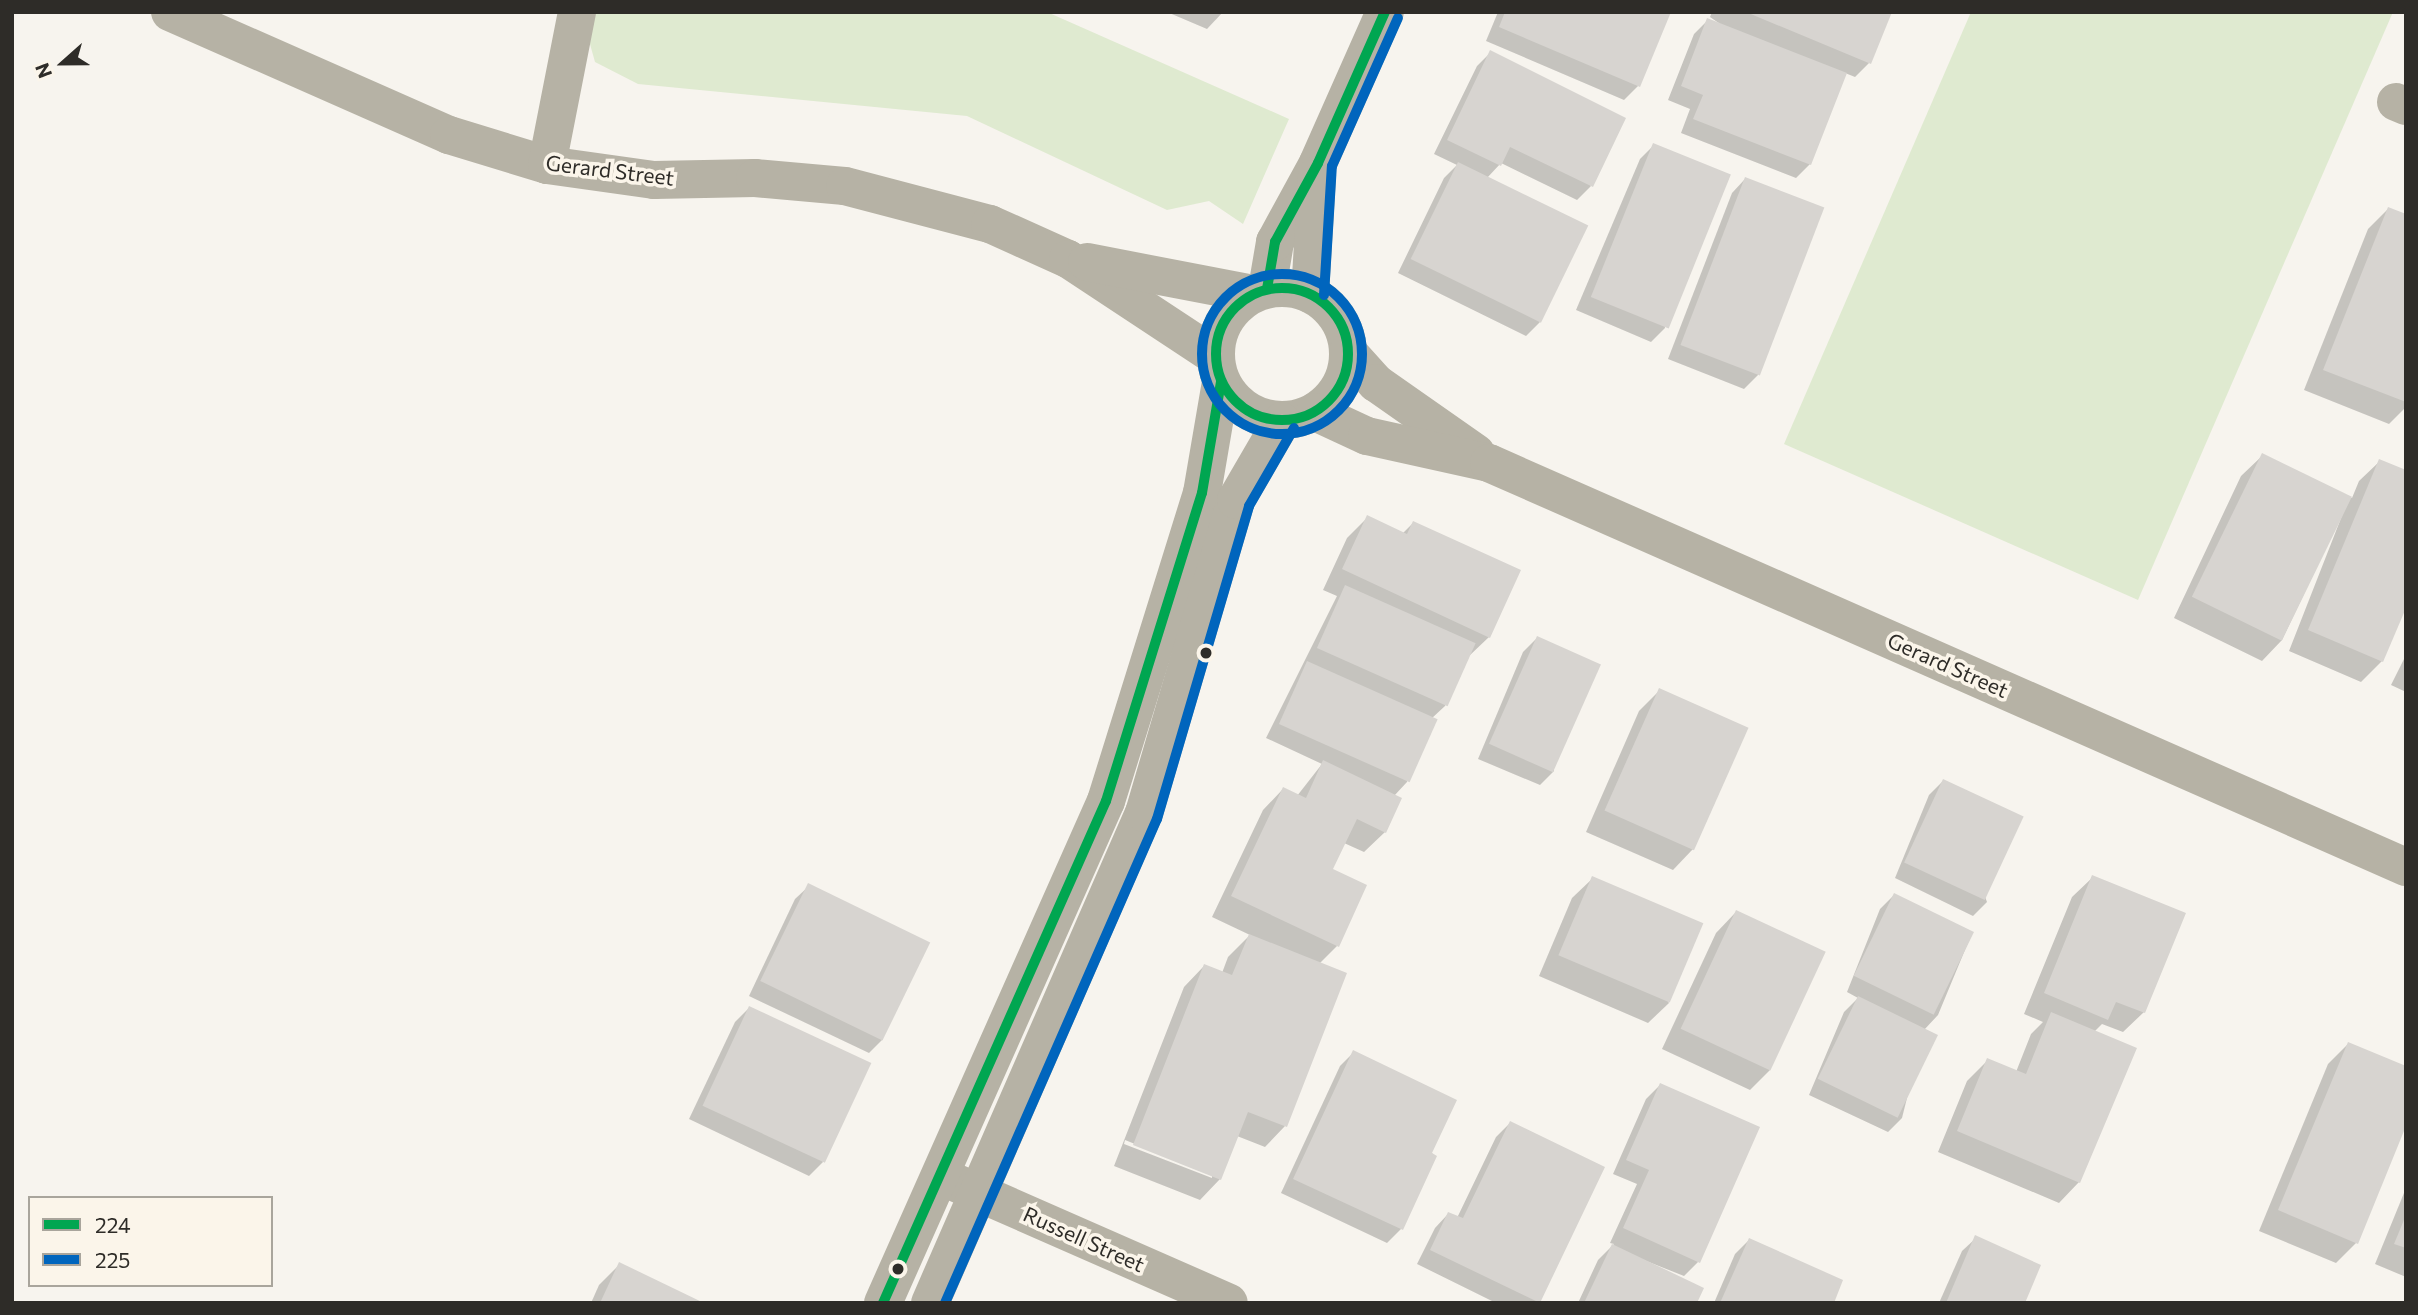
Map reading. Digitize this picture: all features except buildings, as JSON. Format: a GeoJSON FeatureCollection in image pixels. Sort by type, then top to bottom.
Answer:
{"type":"FeatureCollection","features":[{"type":"Feature","properties":{"kind":"street","name":"Gerard Street"},"geometry":{"type":"LineString","coordinates":[[170,12],[449,135],[547,165],[654,180],[755,178],[845,186],[990,224],[1068,259],[1218,369]]}},
{"type":"Feature","properties":{"kind":"street"},"geometry":{"type":"LineString","coordinates":[[547,165],[577,12]]}},
{"type":"Feature","properties":{"kind":"street"},"geometry":{"type":"LineString","coordinates":[[883,1303],[1106,801],[1202,493],[1225,320],[1260,292],[1275,242],[1318,163],[1385,12]]}},
{"type":"Feature","properties":{"kind":"street"},"geometry":{"type":"LineString","coordinates":[[1310,294],[1318,163]]}},
{"type":"Feature","properties":{"kind":"street","name":"Gerard Street"},"geometry":{"type":"LineString","coordinates":[[1068,259],[1260,292]]}},
{"type":"Feature","properties":{"kind":"street"},"geometry":{"type":"LineString","coordinates":[[930,1303],[1144,813],[1236,500],[1298,416],[1340,386],[1348,352],[1337,317],[1310,294],[1260,292]]}},
{"type":"Feature","properties":{"kind":"street","name":"Gerard Street"},"geometry":{"type":"LineString","coordinates":[[1348,352],[1376,383],[1489,463]]}},
{"type":"Feature","properties":{"kind":"street"},"geometry":{"type":"LineString","coordinates":[[1218,369],[1246,410],[1298,416]]}},
{"type":"Feature","properties":{"kind":"street","name":"Gerard Street"},"geometry":{"type":"LineString","coordinates":[[1298,416],[1367,436],[1489,463],[2406,867]]}},
{"type":"Feature","properties":{"kind":"street","name":"Russell Street"},"geometry":{"type":"LineString","coordinates":[[939,1175],[1229,1303]]}},
{"type":"Feature","properties":{"kind":"green space"},"geometry":{"type":"Polygon","coordinates":[[[581,12],[1047,12],[1289,119],[1243,224],[1209,201],[1167,210],[967,116],[638,84],[595,62],[581,12]]]}},
{"type":"Feature","properties":{"kind":"green space"},"geometry":{"type":"Polygon","coordinates":[[[1971,12],[2393,12],[2138,600],[1784,444],[1971,12]]]}},
{"type":"Feature","properties":{"kind":"transit line","name":"224"},"geometry":{"type":"LineString","coordinates":[[1267,289],[1275,242],[1318,163],[1385,12]]}},
{"type":"Feature","properties":{"kind":"transit line","name":"225"},"geometry":{"type":"LineString","coordinates":[[1324,295],[1332,166],[1398,18]]}},
{"type":"Feature","properties":{"kind":"transit line","name":"225"},"geometry":{"type":"LineString","coordinates":[[1282,274],[1313,280],[1339,297],[1356,323],[1362,354],[1356,385],[1339,411],[1313,428],[1282,434],[1251,428],[1225,411],[1208,385],[1202,354],[1208,323],[1225,297],[1251,280],[1282,274]]}},
{"type":"Feature","properties":{"kind":"transit line","name":"224"},"geometry":{"type":"LineString","coordinates":[[1282,288],[1307,293],[1329,307],[1343,329],[1348,354],[1343,379],[1329,401],[1307,415],[1282,420],[1257,415],[1235,401],[1221,379],[1216,354],[1221,329],[1235,307],[1257,293],[1282,288]]}},
{"type":"Feature","properties":{"kind":"transit line","name":"224"},"geometry":{"type":"LineString","coordinates":[[883,1303],[1106,801],[1202,493],[1221,382]]}},
{"type":"Feature","properties":{"kind":"transit line","name":"225"},"geometry":{"type":"LineString","coordinates":[[945,1303],[1157,819],[1249,506],[1294,428]]}}]}
